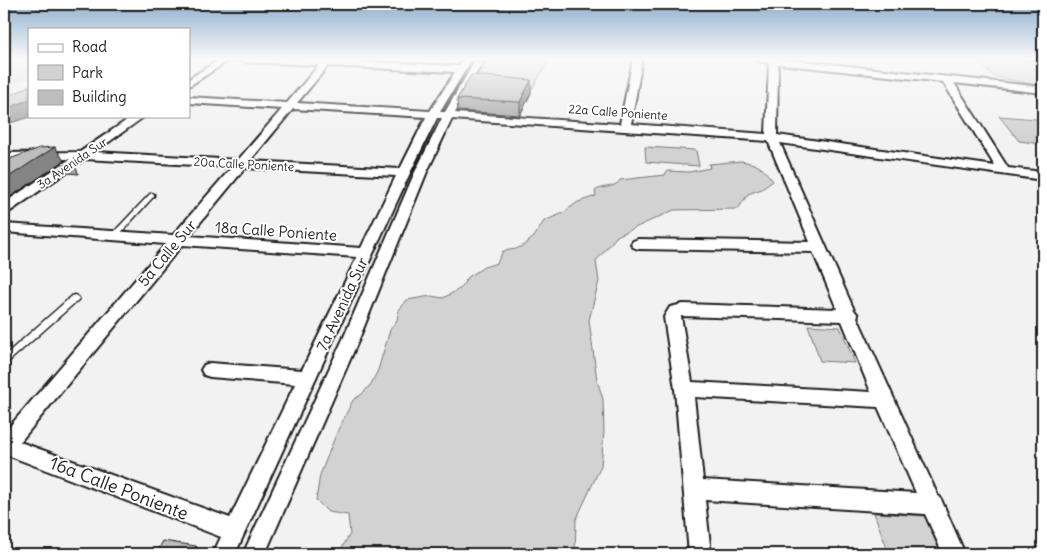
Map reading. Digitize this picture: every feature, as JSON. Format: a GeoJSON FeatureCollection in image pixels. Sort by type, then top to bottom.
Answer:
{"type":"FeatureCollection","features":[{"type":"Feature","properties":{"kind":"street","name":"5a Calle Sur"},"geometry":{"type":"LineString","coordinates":[[4,446],[243,164],[306,85]]}},
{"type":"Feature","properties":{"kind":"street","name":"7a Avenida Sur"},"geometry":{"type":"LineString","coordinates":[[254,554],[351,339],[420,174],[441,115],[455,85]]}},
{"type":"Feature","properties":{"kind":"street","name":"7a Avenida Sur"},"geometry":{"type":"LineString","coordinates":[[224,554],[404,173],[462,85]]}},
{"type":"Feature","properties":{"kind":"street"},"geometry":{"type":"LineString","coordinates":[[625,126],[633,85]]}},
{"type":"Feature","properties":{"kind":"street"},"geometry":{"type":"LineString","coordinates":[[769,85],[772,138],[850,315],[884,400],[954,554]]}},
{"type":"Feature","properties":{"kind":"street"},"geometry":{"type":"LineString","coordinates":[[950,85],[1004,171]]}},
{"type":"Feature","properties":{"kind":"street"},"geometry":{"type":"LineString","coordinates":[[995,85],[1043,90]]}},
{"type":"Feature","properties":{"kind":"street","name":"22a Calle Poniente"},"geometry":{"type":"LineString","coordinates":[[190,100],[625,126],[772,138],[878,155],[1043,176]]}},
{"type":"Feature","properties":{"kind":"street","name":"3a Avenida Sur"},"geometry":{"type":"LineString","coordinates":[[4,209],[137,118]]}},
{"type":"Feature","properties":{"kind":"street","name":"20a Calle Poniente"},"geometry":{"type":"LineString","coordinates":[[4,156],[83,155],[404,173]]}},
{"type":"Feature","properties":{"kind":"street","name":"18a Calle Poniente"},"geometry":{"type":"LineString","coordinates":[[4,228],[366,253]]}},
{"type":"Feature","properties":{"kind":"street"},"geometry":{"type":"LineString","coordinates":[[638,244],[734,244],[820,247]]}},
{"type":"Feature","properties":{"kind":"street"},"geometry":{"type":"LineString","coordinates":[[700,554],[684,389],[672,317],[676,311],[850,315]]}},
{"type":"Feature","properties":{"kind":"street"},"geometry":{"type":"LineString","coordinates":[[210,370],[308,378]]}},
{"type":"Feature","properties":{"kind":"street"},"geometry":{"type":"LineString","coordinates":[[684,389],[884,400]]}},
{"type":"Feature","properties":{"kind":"street","name":"16a Calle Poniente"},"geometry":{"type":"LineString","coordinates":[[4,446],[234,531]]}},
{"type":"Feature","properties":{"kind":"street"},"geometry":{"type":"LineString","coordinates":[[695,488],[932,504]]}},
{"type":"Feature","properties":{"kind":"lane"},"geometry":{"type":"LineString","coordinates":[[114,236],[152,195]]}},
{"type":"Feature","properties":{"kind":"lane"},"geometry":{"type":"LineString","coordinates":[[4,361],[75,298]]}},
{"type":"Feature","properties":{"kind":"green space"},"geometry":{"type":"Polygon","coordinates":[[[455,85],[463,85],[446,111],[440,110],[455,85]]]}},
{"type":"Feature","properties":{"kind":"green space"},"geometry":{"type":"Polygon","coordinates":[[[474,85],[534,85],[530,92],[474,85]]]}},
{"type":"Feature","properties":{"kind":"green space"},"geometry":{"type":"Polygon","coordinates":[[[28,86],[28,99],[4,110],[4,98],[28,86]]]}},
{"type":"Feature","properties":{"kind":"green space"},"geometry":{"type":"Polygon","coordinates":[[[999,116],[1036,119],[1043,128],[1043,144],[1019,141],[999,116]]]}},
{"type":"Feature","properties":{"kind":"green space"},"geometry":{"type":"Polygon","coordinates":[[[645,147],[696,150],[699,166],[646,162],[645,147]]]}},
{"type":"Feature","properties":{"kind":"green space"},"geometry":{"type":"Polygon","coordinates":[[[741,161],[760,167],[773,181],[762,189],[748,194],[738,209],[674,210],[617,236],[596,261],[599,281],[589,320],[597,380],[603,399],[604,432],[601,466],[576,520],[575,554],[338,554],[350,534],[348,515],[328,512],[316,500],[320,475],[337,432],[353,400],[371,384],[378,370],[390,330],[397,320],[399,310],[407,300],[431,296],[443,298],[461,288],[467,278],[484,267],[497,263],[503,251],[516,249],[534,237],[544,221],[561,214],[578,202],[596,196],[595,191],[615,185],[620,180],[665,175],[667,171],[689,172],[710,168],[709,164],[741,161]]]}},
{"type":"Feature","properties":{"kind":"green space"},"geometry":{"type":"Polygon","coordinates":[[[808,325],[840,327],[855,363],[820,361],[808,325]]]}},
{"type":"Feature","properties":{"kind":"green space"},"geometry":{"type":"Polygon","coordinates":[[[874,513],[925,516],[941,554],[889,554],[874,513]]]}},
{"type":"Feature","properties":{"kind":"shaded area"},"geometry":{"type":"Polygon","coordinates":[[[28,100],[28,118],[4,125],[4,111],[28,100]]]}},
{"type":"Feature","properties":{"kind":"building"},"geometry":{"type":"Polygon","coordinates":[[[465,85],[528,85],[520,102],[457,99],[465,85]]]}},
{"type":"Feature","properties":{"kind":"building"},"geometry":{"type":"Polygon","coordinates":[[[55,147],[4,180],[4,161],[40,148],[55,147]]]}},
{"type":"Feature","properties":{"kind":"building"},"geometry":{"type":"Polygon","coordinates":[[[70,162],[75,167],[63,166],[70,162]]]}},
{"type":"Feature","properties":{"kind":"building"},"geometry":{"type":"Polygon","coordinates":[[[163,541],[196,546],[192,554],[156,554],[163,541]]]}}]}
